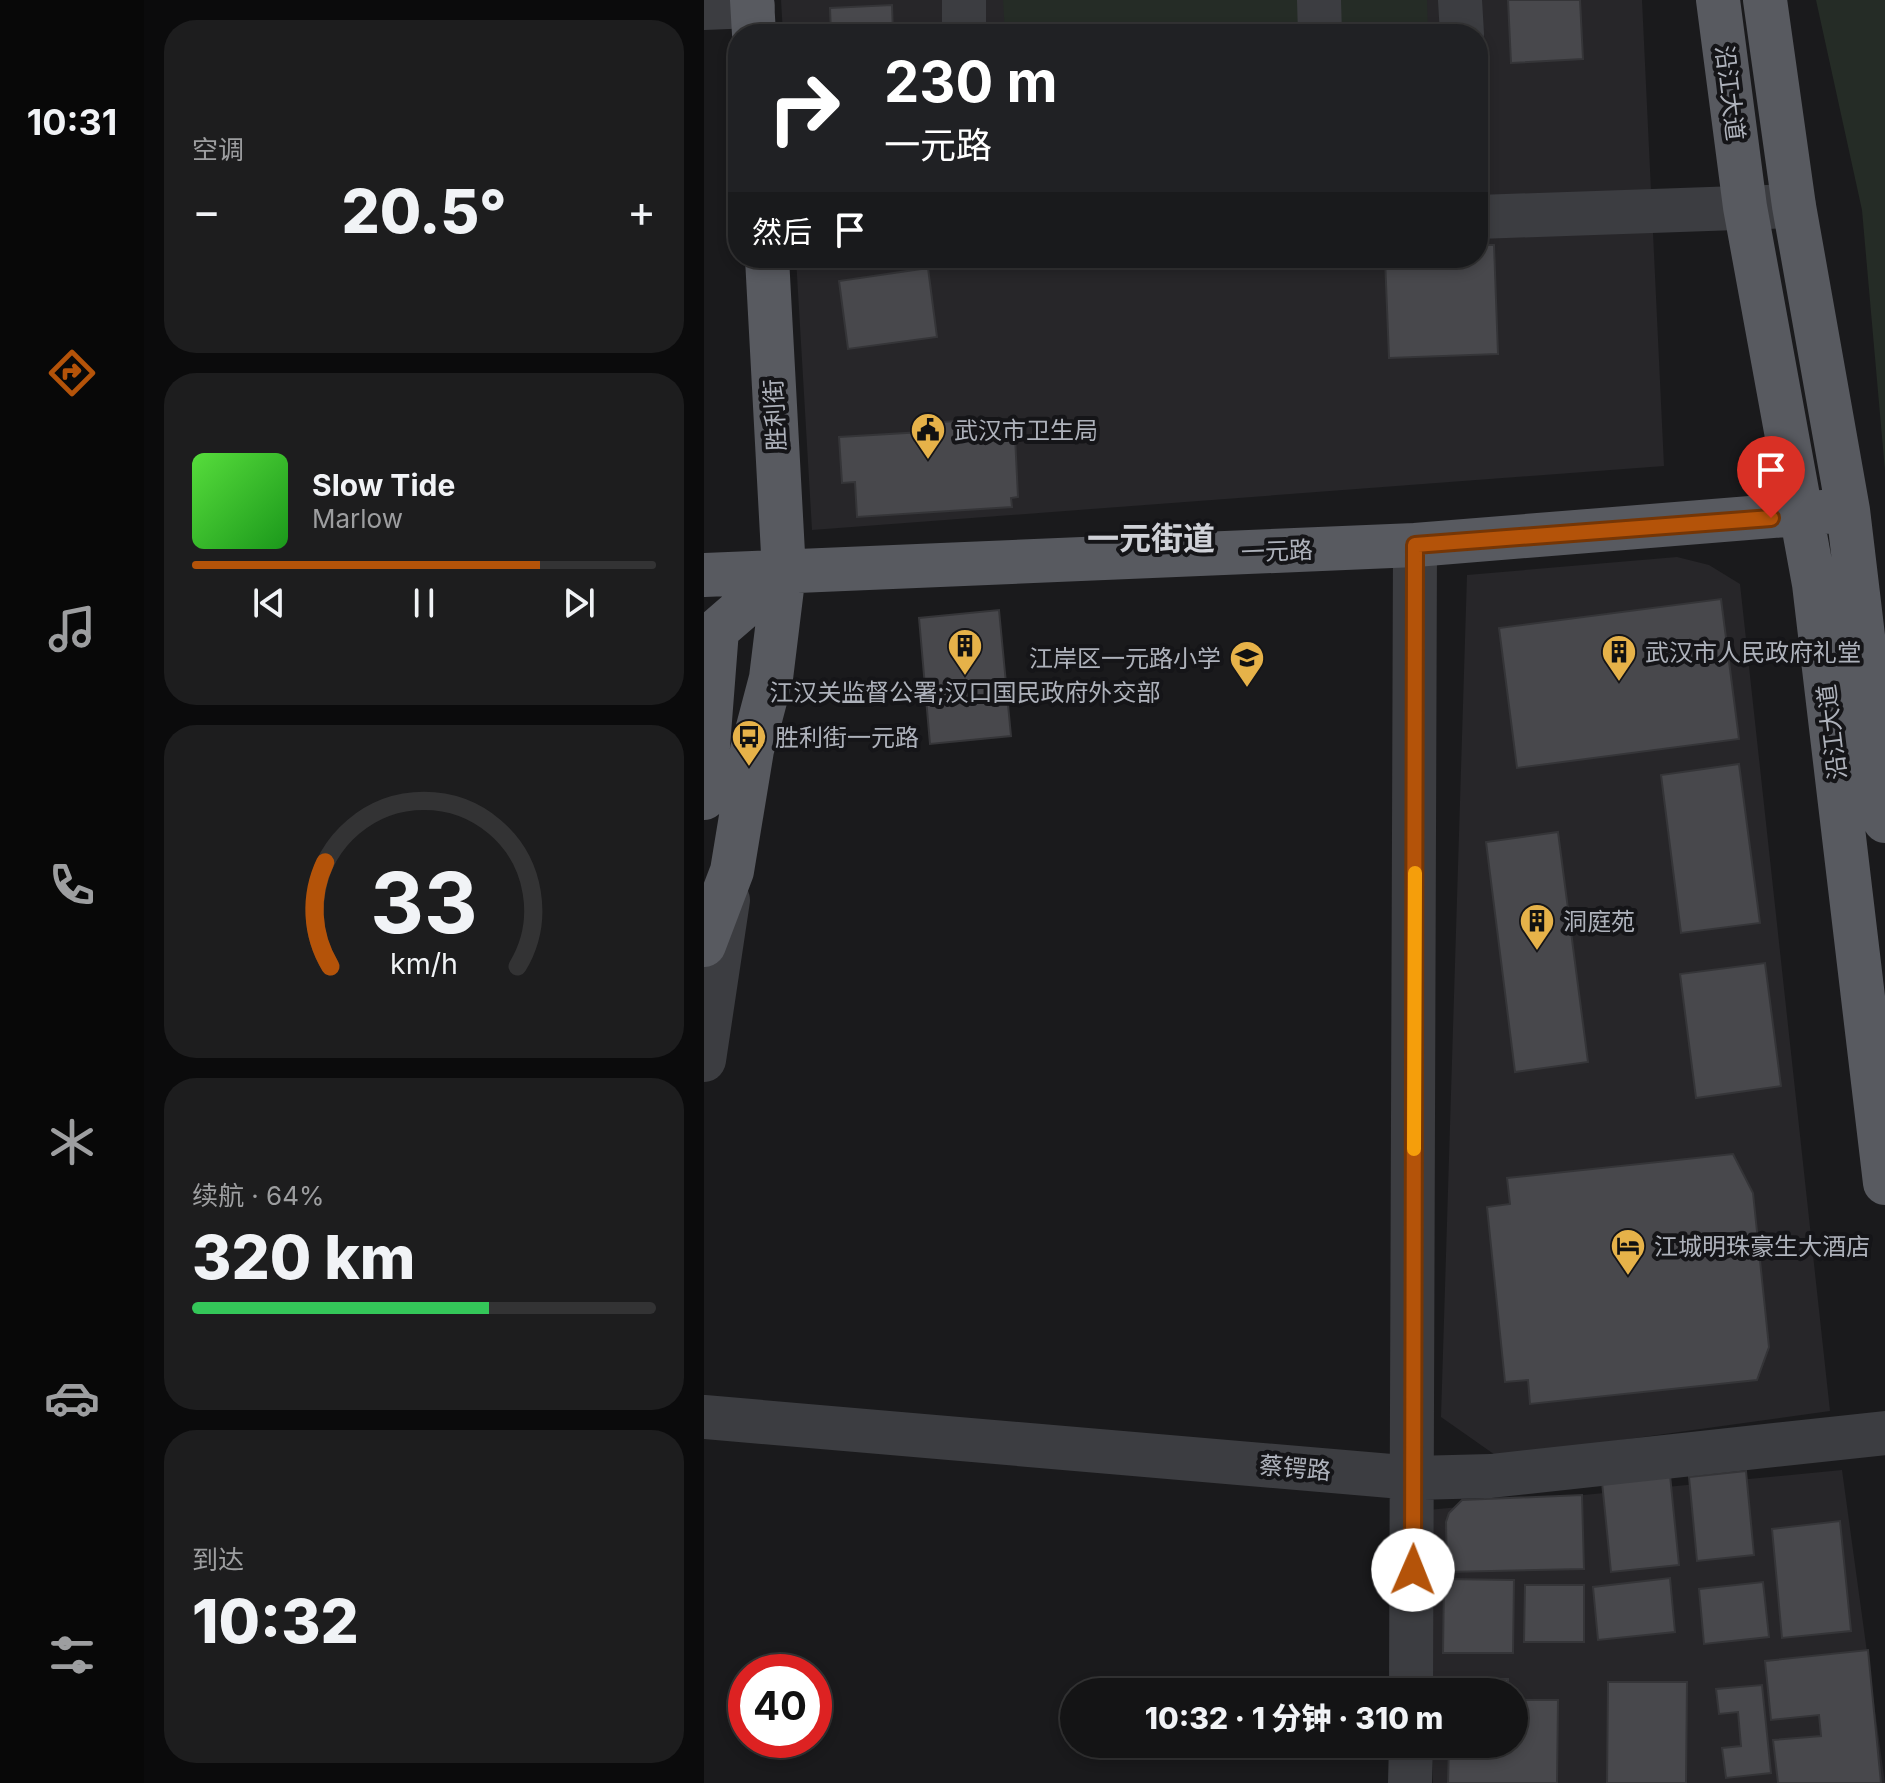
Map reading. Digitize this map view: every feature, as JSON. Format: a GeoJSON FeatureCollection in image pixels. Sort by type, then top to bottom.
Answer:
{"type":"FeatureCollection","features":[{"type":"Feature","properties":{"kind":"main road","name":"沿江大道"},"geometry":{"type":"LineString","coordinates":[[1718,0],[1745,207],[1816,600],[1885,1183]]}},
{"type":"Feature","properties":{"kind":"main road","name":"沿江大道"},"geometry":{"type":"LineString","coordinates":[[1765,0],[1794,206],[1848,510],[1885,821]]}},
{"type":"Feature","properties":{"kind":"main road","name":"胜利街"},"geometry":{"type":"LineString","coordinates":[[706,942],[732,871],[752,750],[771,678],[784,572],[768,268]]}},
{"type":"Feature","properties":{"kind":"main road","name":"一元路"},"geometry":{"type":"LineString","coordinates":[[704,575],[1415,545],[1848,510]]}},
{"type":"Feature","properties":{"kind":"main road"},"geometry":{"type":"LineString","coordinates":[[704,798],[717,630],[784,572]]}},
{"type":"Feature","properties":{"kind":"street"},"geometry":{"type":"LineString","coordinates":[[964,0],[964,24]]}},
{"type":"Feature","properties":{"kind":"street"},"geometry":{"type":"LineString","coordinates":[[1319,0],[1320,24]]}},
{"type":"Feature","properties":{"kind":"street"},"geometry":{"type":"LineString","coordinates":[[1460,0],[1461,24]]}},
{"type":"Feature","properties":{"kind":"street"},"geometry":{"type":"LineString","coordinates":[[704,8],[753,13]]}},
{"type":"Feature","properties":{"kind":"street"},"geometry":{"type":"LineString","coordinates":[[1488,217],[1794,206]]}},
{"type":"Feature","properties":{"kind":"street"},"geometry":{"type":"LineString","coordinates":[[1411,1678],[1415,545]]}},
{"type":"Feature","properties":{"kind":"street","name":"胜利街"},"geometry":{"type":"LineString","coordinates":[[704,1060],[732,871]]}},
{"type":"Feature","properties":{"kind":"street","name":"蔡锷路"},"geometry":{"type":"LineString","coordinates":[[704,1417],[1414,1478],[1491,1476],[1885,1433]]}},
{"type":"Feature","properties":{"kind":"street"},"geometry":{"type":"LineString","coordinates":[[1410,1783],[1411,1758]]}},
{"type":"Feature","properties":{"kind":"shaded area"},"geometry":{"type":"Polygon","coordinates":[[[781,0],[1642,0],[1664,466],[812,530],[797,268],[1488,268],[1488,24],[782,24],[781,0]]]}},
{"type":"Feature","properties":{"kind":"shaded area"},"geometry":{"type":"Polygon","coordinates":[[[1003,0],[1427,0],[1428,24],[1004,24],[1003,0]]]}},
{"type":"Feature","properties":{"kind":"shaded area"},"geometry":{"type":"Polygon","coordinates":[[[1816,0],[1885,0],[1885,471],[1862,210],[1816,0]]]}},
{"type":"Feature","properties":{"kind":"shaded area"},"geometry":{"type":"Polygon","coordinates":[[[1677,557],[1709,565],[1740,584],[1830,1411],[1498,1457],[1441,1417],[1467,575],[1677,557]]]}},
{"type":"Feature","properties":{"kind":"shaded area"},"geometry":{"type":"Polygon","coordinates":[[[1842,1470],[1885,1783],[1433,1783],[1432,1758],[1528,1758],[1528,1678],[1431,1678],[1428,1510],[1842,1470]]]}},
{"type":"Feature","properties":{"kind":"building"},"geometry":{"type":"Polygon","coordinates":[[[1508,0],[1580,0],[1583,59],[1511,63],[1508,0]]]}},
{"type":"Feature","properties":{"kind":"building"},"geometry":{"type":"Polygon","coordinates":[[[892,5],[893,24],[831,24],[830,8],[892,5]]]}},
{"type":"Feature","properties":{"kind":"building"},"geometry":{"type":"Polygon","coordinates":[[[1488,245],[1494,245],[1498,354],[1389,358],[1385,268],[1488,268],[1488,245]]]}},
{"type":"Feature","properties":{"kind":"building"},"geometry":{"type":"Polygon","coordinates":[[[928,268],[937,337],[848,349],[839,281],[928,268]]]}},
{"type":"Feature","properties":{"kind":"building","name":"武汉市卫生局"},"geometry":{"type":"Polygon","coordinates":[[[957,421],[958,439],[1015,436],[1018,497],[1011,498],[1012,507],[857,517],[855,482],[842,483],[839,437],[922,432],[921,423],[957,421]]]}},
{"type":"Feature","properties":{"kind":"building","name":"武汉市人民政府礼堂"},"geometry":{"type":"Polygon","coordinates":[[[1721,599],[1739,739],[1517,768],[1499,628],[1721,599]]]}},
{"type":"Feature","properties":{"kind":"building","name":"江汉关监督公署;汉口国民政府外交部"},"geometry":{"type":"Polygon","coordinates":[[[999,610],[1011,736],[930,744],[919,618],[999,610]]]}},
{"type":"Feature","properties":{"kind":"building"},"geometry":{"type":"Polygon","coordinates":[[[1739,764],[1760,923],[1681,933],[1661,775],[1739,764]]]}},
{"type":"Feature","properties":{"kind":"building","name":"洞庭苑"},"geometry":{"type":"Polygon","coordinates":[[[1558,832],[1588,1062],[1515,1072],[1486,842],[1558,832]]]}},
{"type":"Feature","properties":{"kind":"building"},"geometry":{"type":"Polygon","coordinates":[[[1765,963],[1781,1086],[1696,1098],[1680,974],[1765,963]]]}},
{"type":"Feature","properties":{"kind":"building","name":"江城明珠豪生大酒店"},"geometry":{"type":"Polygon","coordinates":[[[1733,1154],[1753,1193],[1769,1347],[1757,1380],[1530,1404],[1528,1380],[1505,1382],[1487,1207],[1510,1204],[1507,1178],[1733,1154]]]}},
{"type":"Feature","properties":{"kind":"building"},"geometry":{"type":"Polygon","coordinates":[[[1746,1471],[1754,1555],[1697,1561],[1689,1477],[1746,1471]]]}},
{"type":"Feature","properties":{"kind":"building"},"geometry":{"type":"Polygon","coordinates":[[[1670,1475],[1679,1565],[1611,1572],[1602,1482],[1670,1475]]]}},
{"type":"Feature","properties":{"kind":"building"},"geometry":{"type":"Polygon","coordinates":[[[1582,1495],[1584,1569],[1447,1572],[1446,1522],[1449,1513],[1462,1500],[1582,1495]]]}},
{"type":"Feature","properties":{"kind":"building"},"geometry":{"type":"Polygon","coordinates":[[[1840,1521],[1851,1631],[1782,1638],[1772,1529],[1840,1521]]]}},
{"type":"Feature","properties":{"kind":"building"},"geometry":{"type":"Polygon","coordinates":[[[1670,1578],[1675,1632],[1598,1640],[1593,1587],[1670,1578]]]}},
{"type":"Feature","properties":{"kind":"building"},"geometry":{"type":"Polygon","coordinates":[[[1444,1579],[1514,1580],[1513,1653],[1443,1653],[1444,1579]]]}},
{"type":"Feature","properties":{"kind":"building"},"geometry":{"type":"Polygon","coordinates":[[[1763,1582],[1769,1637],[1704,1644],[1699,1589],[1763,1582]]]}},
{"type":"Feature","properties":{"kind":"building"},"geometry":{"type":"Polygon","coordinates":[[[1525,1585],[1584,1585],[1584,1642],[1524,1642],[1525,1585]]]}},
{"type":"Feature","properties":{"kind":"building"},"geometry":{"type":"Polygon","coordinates":[[[1868,1650],[1881,1783],[1778,1783],[1773,1740],[1821,1736],[1819,1715],[1771,1720],[1765,1661],[1868,1650]]]}},
{"type":"Feature","properties":{"kind":"building"},"geometry":{"type":"Polygon","coordinates":[[[1608,1682],[1687,1682],[1686,1783],[1607,1783],[1608,1682]]]}},
{"type":"Feature","properties":{"kind":"building"},"geometry":{"type":"Polygon","coordinates":[[[1762,1685],[1771,1773],[1726,1778],[1722,1748],[1741,1746],[1738,1712],[1719,1714],[1716,1689],[1762,1685]]]}},
{"type":"Feature","properties":{"kind":"building"},"geometry":{"type":"Polygon","coordinates":[[[1528,1700],[1558,1700],[1557,1783],[1448,1783],[1449,1758],[1528,1758],[1528,1700]]]}},
{"type":"Feature","properties":{"kind":"slow traffic"},"geometry":{"type":"LineString","coordinates":[[1414,1149],[1415,873]]}},
{"type":"Feature","properties":{"kind":"place","name":"武汉市卫生局"},"geometry":{"type":"Point","coordinates":[928,461]}},
{"type":"Feature","properties":{"kind":"place","name":"江汉关监督公署;汉口国民政府外交部"},"geometry":{"type":"Point","coordinates":[965,677]}},
{"type":"Feature","properties":{"kind":"place","name":"武汉市人民政府礼堂"},"geometry":{"type":"Point","coordinates":[1619,683]}},
{"type":"Feature","properties":{"kind":"place","name":"江岸区一元路小学"},"geometry":{"type":"Point","coordinates":[1247,689]}},
{"type":"Feature","properties":{"kind":"place","name":"胜利街一元路"},"geometry":{"type":"Point","coordinates":[749,768]}},
{"type":"Feature","properties":{"kind":"place","name":"洞庭苑"},"geometry":{"type":"Point","coordinates":[1537,952]}},
{"type":"Feature","properties":{"kind":"place","name":"江城明珠豪生大酒店"},"geometry":{"type":"Point","coordinates":[1628,1277]}},
{"type":"Feature","properties":{"kind":"district","name":"一元街道"},"geometry":{"type":"Point","coordinates":[1151,538]}},
{"type":"Feature","properties":{"kind":"route"},"geometry":{"type":"LineString","coordinates":[[1413,1570],[1415,545],[1771,518]]}}]}
